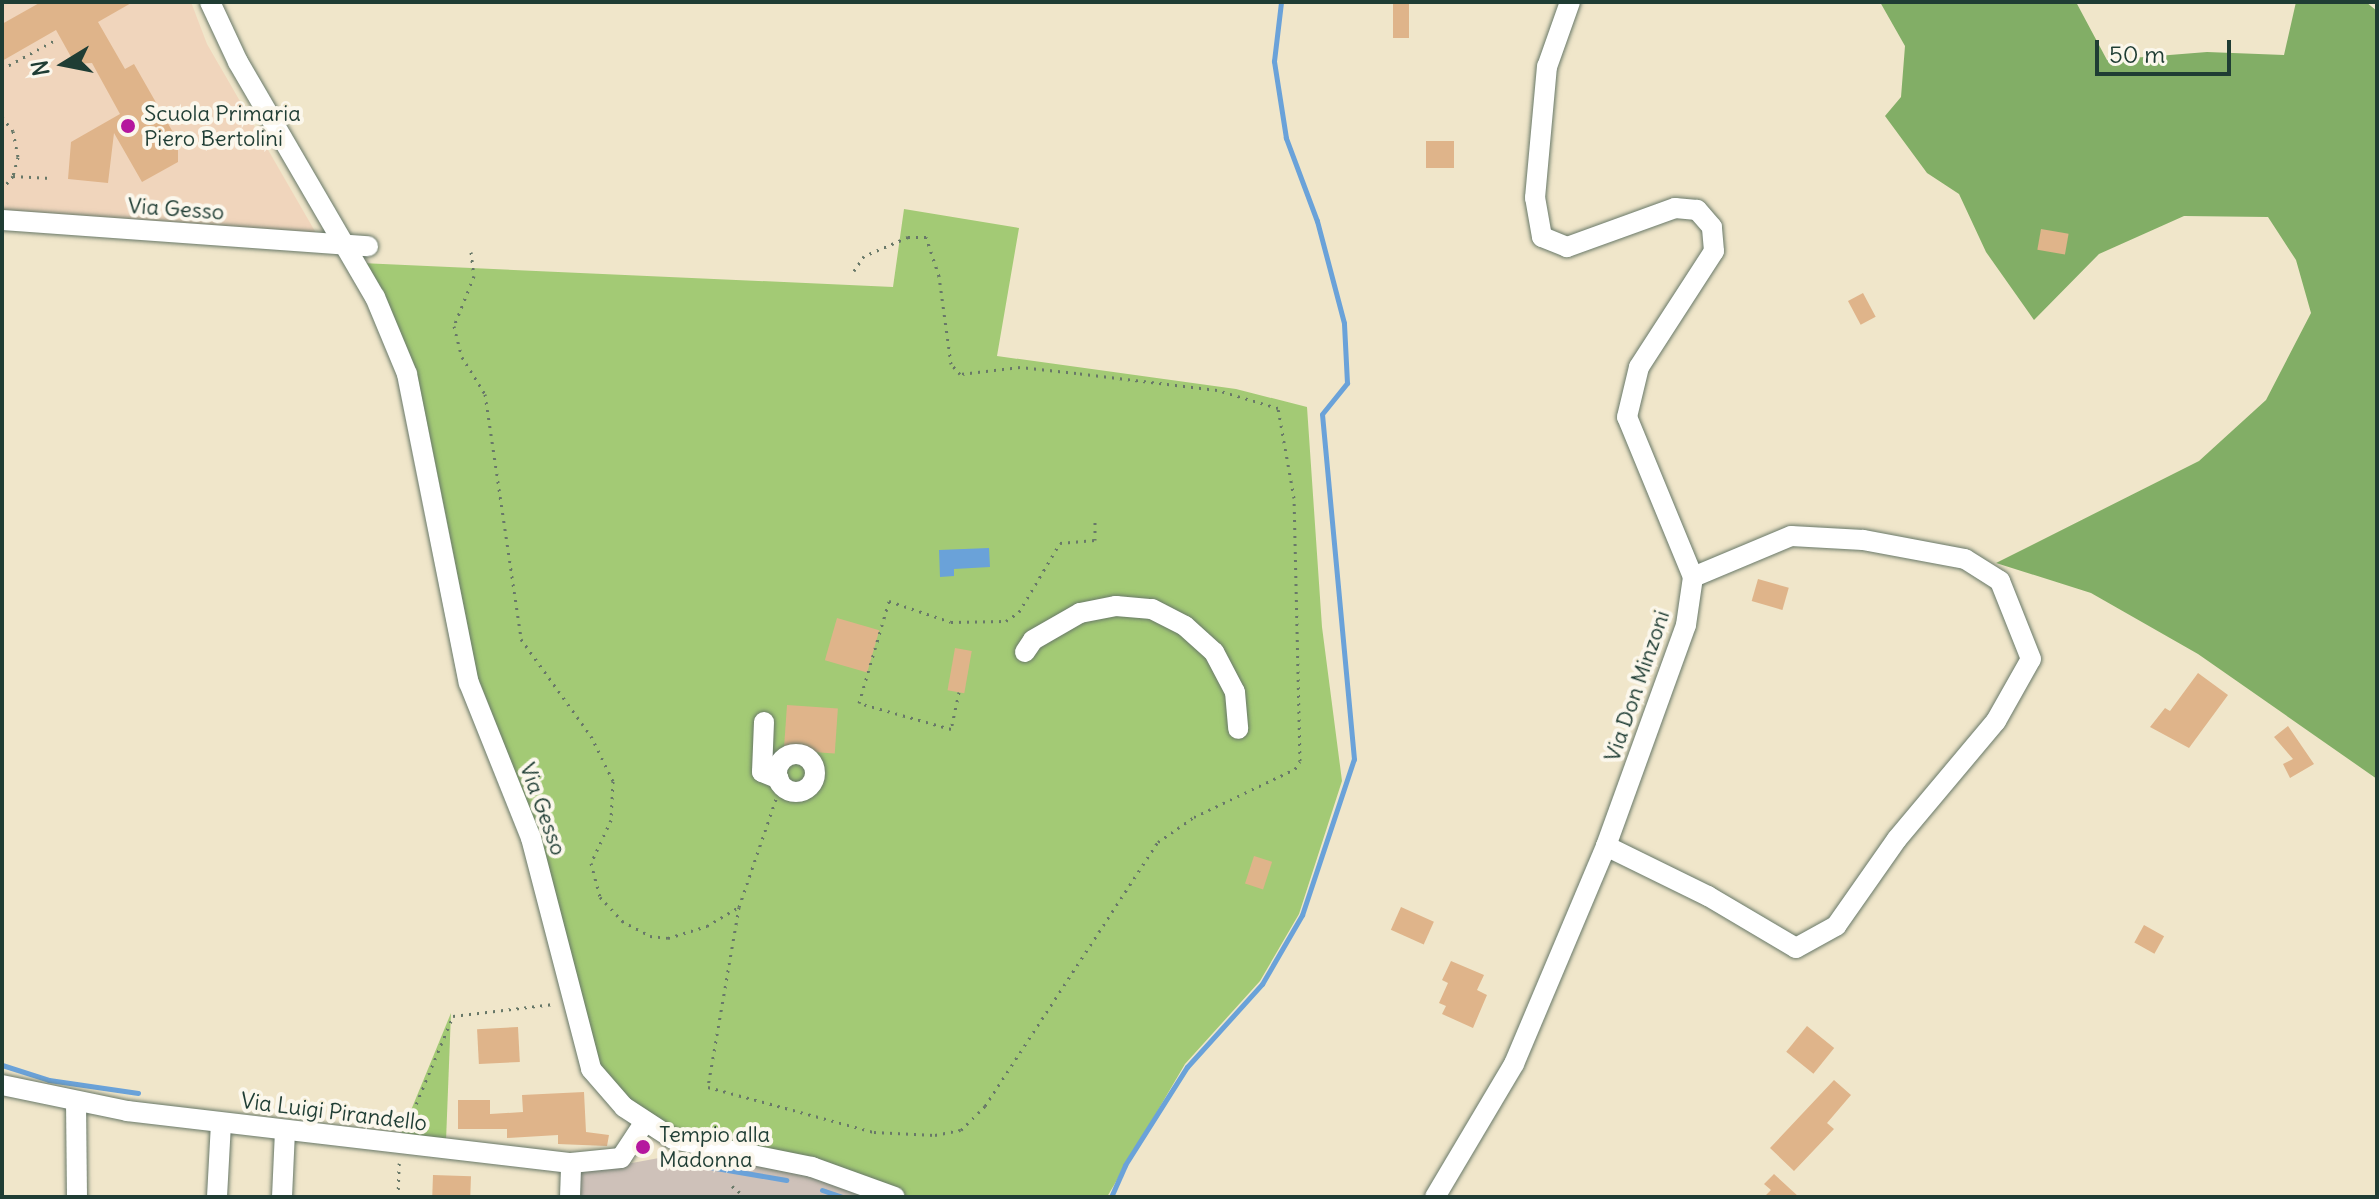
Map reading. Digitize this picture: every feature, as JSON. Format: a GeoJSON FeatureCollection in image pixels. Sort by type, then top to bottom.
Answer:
{"type":"FeatureCollection","features":[{"type":"Feature","properties":{"kind":"street","name":"Via Gesso"},"geometry":{"type":"LineString","coordinates":[[210,2],[238,62],[375,297],[407,374],[469,683],[531,838],[591,1069],[644,1123],[704,1149],[812,1167],[895,1197]]}},
{"type":"Feature","properties":{"kind":"street"},"geometry":{"type":"LineString","coordinates":[[1570,2],[1547,67],[1535,198],[1542,237],[1567,247],[1675,208],[1697,210],[1712,227],[1714,251],[1639,367],[1627,417],[1693,577],[1791,536],[1863,540],[1965,559],[2000,581],[2031,659],[1996,721],[1897,839],[1836,926],[1796,948],[1708,896],[1606,846]]}},
{"type":"Feature","properties":{"kind":"street","name":"Via Gesso"},"geometry":{"type":"LineString","coordinates":[[2,220],[368,246]]}},
{"type":"Feature","properties":{"kind":"street","name":"Via Don Minzoni"},"geometry":{"type":"LineString","coordinates":[[1435,1197],[1514,1064],[1606,846],[1686,625],[1693,577]]}},
{"type":"Feature","properties":{"kind":"street"},"geometry":{"type":"LineString","coordinates":[[1025,652],[1033,640],[1080,613],[1116,606],[1152,609],[1185,626],[1214,652],[1235,692],[1238,729]]}},
{"type":"Feature","properties":{"kind":"street"},"geometry":{"type":"LineString","coordinates":[[764,722],[762,772],[780,782]]}},
{"type":"Feature","properties":{"kind":"street","name":"Via Luigi Pirandello"},"geometry":{"type":"LineString","coordinates":[[2,1085],[76,1101],[221,1123],[571,1163],[621,1158],[644,1123]]}},
{"type":"Feature","properties":{"kind":"street"},"geometry":{"type":"LineString","coordinates":[[76,1101],[77,1197]]}},
{"type":"Feature","properties":{"kind":"street"},"geometry":{"type":"LineString","coordinates":[[217,1197],[221,1123]]}},
{"type":"Feature","properties":{"kind":"street"},"geometry":{"type":"LineString","coordinates":[[282,1197],[285,1131]]}},
{"type":"Feature","properties":{"kind":"street"},"geometry":{"type":"LineString","coordinates":[[570,1197],[571,1163]]}},
{"type":"Feature","properties":{"kind":"path"},"geometry":{"type":"LineString","coordinates":[[2,69],[57,39]]}},
{"type":"Feature","properties":{"kind":"path"},"geometry":{"type":"LineString","coordinates":[[2,117],[17,144],[13,176],[2,189]]}},
{"type":"Feature","properties":{"kind":"path"},"geometry":{"type":"LineString","coordinates":[[13,176],[51,178]]}},
{"type":"Feature","properties":{"kind":"path"},"geometry":{"type":"LineString","coordinates":[[780,782],[739,907],[708,1087],[874,1132],[935,1135],[961,1130],[985,1106],[1158,842],[1194,817],[1295,769],[1300,761],[1294,498],[1278,408],[1217,390],[1020,367],[960,374],[951,364],[939,276],[926,237],[908,237],[864,256],[854,271]]}},
{"type":"Feature","properties":{"kind":"path"},"geometry":{"type":"LineString","coordinates":[[471,252],[474,276],[454,326],[462,357],[485,394],[521,639],[591,736],[613,781],[611,820],[591,863],[600,897],[622,921],[668,938],[689,935],[739,907]]}},
{"type":"Feature","properties":{"kind":"path"},"geometry":{"type":"LineString","coordinates":[[959,692],[951,729],[859,703],[889,601],[951,622],[1006,621],[1019,612],[1060,543],[1095,540],[1095,519]]}},
{"type":"Feature","properties":{"kind":"path"},"geometry":{"type":"LineString","coordinates":[[403,1138],[453,1016],[553,1001]]}},
{"type":"Feature","properties":{"kind":"path"},"geometry":{"type":"LineString","coordinates":[[398,1197],[400,1155]]}},
{"type":"Feature","properties":{"kind":"path"},"geometry":{"type":"LineString","coordinates":[[732,1186],[745,1197]]}},
{"type":"Feature","properties":{"kind":"shaded area","name":"Scuola Primaria Piero Bertolini"},"geometry":{"type":"Polygon","coordinates":[[[2,2],[191,2],[207,44],[320,240],[2,210],[2,2]]]}},
{"type":"Feature","properties":{"kind":"shaded area"},"geometry":{"type":"Polygon","coordinates":[[[686,1153],[800,1165],[894,1197],[566,1197],[567,1175],[686,1153]]]}},
{"type":"Feature","properties":{"kind":"green space"},"geometry":{"type":"Polygon","coordinates":[[[1880,2],[2076,2],[2107,60],[2207,52],[2284,55],[2296,2],[2366,2],[2377,11],[2377,779],[2198,654],[2091,593],[1996,563],[2199,461],[2266,400],[2311,313],[2296,260],[2268,217],[2184,216],[2099,254],[2034,320],[1986,252],[1959,194],[1927,173],[1885,116],[1901,97],[1905,46],[1880,2]]]}},
{"type":"Feature","properties":{"kind":"green space"},"geometry":{"type":"Polygon","coordinates":[[[904,209],[1019,228],[997,356],[1236,389],[1307,407],[1322,627],[1342,781],[1299,914],[1260,981],[1185,1064],[1107,1197],[894,1197],[800,1165],[686,1153],[629,1114],[591,1054],[541,878],[456,650],[420,426],[361,263],[893,287],[904,209]]]}},
{"type":"Feature","properties":{"kind":"green space"},"geometry":{"type":"Polygon","coordinates":[[[451,1013],[446,1141],[400,1137],[451,1013]]]}},
{"type":"Feature","properties":{"kind":"water"},"geometry":{"type":"Polygon","coordinates":[[[989,548],[990,567],[954,569],[954,576],[940,577],[939,550],[989,548]]]}},
{"type":"Feature","properties":{"kind":"building","name":"Scuola Primaria Piero Bertolini"},"geometry":{"type":"Polygon","coordinates":[[[41,2],[133,2],[98,22],[125,69],[134,64],[178,141],[178,162],[142,182],[114,133],[108,183],[68,179],[71,142],[120,114],[92,63],[75,64],[56,30],[2,61],[2,24],[41,2]]]}},
{"type":"Feature","properties":{"kind":"building"},"geometry":{"type":"Polygon","coordinates":[[[1393,2],[1409,2],[1409,38],[1393,38],[1393,2]]]}},
{"type":"Feature","properties":{"kind":"building"},"geometry":{"type":"Polygon","coordinates":[[[1426,141],[1454,141],[1454,168],[1426,168],[1426,141]]]}},
{"type":"Feature","properties":{"kind":"building"},"geometry":{"type":"Polygon","coordinates":[[[2041,229],[2069,234],[2065,255],[2037,250],[2041,229]]]}},
{"type":"Feature","properties":{"kind":"building"},"geometry":{"type":"Polygon","coordinates":[[[1863,293],[1876,317],[1861,325],[1848,301],[1863,293]]]}},
{"type":"Feature","properties":{"kind":"building"},"geometry":{"type":"Polygon","coordinates":[[[1758,579],[1789,588],[1782,610],[1752,601],[1758,579]]]}},
{"type":"Feature","properties":{"kind":"building"},"geometry":{"type":"Polygon","coordinates":[[[837,618],[879,630],[867,672],[825,660],[837,618]]]}},
{"type":"Feature","properties":{"kind":"building"},"geometry":{"type":"Polygon","coordinates":[[[955,648],[972,651],[964,693],[948,690],[955,648]]]}},
{"type":"Feature","properties":{"kind":"building"},"geometry":{"type":"Polygon","coordinates":[[[2198,673],[2228,695],[2189,748],[2150,727],[2165,708],[2170,711],[2198,673]]]}},
{"type":"Feature","properties":{"kind":"building"},"geometry":{"type":"Polygon","coordinates":[[[787,705],[838,709],[835,753],[784,750],[787,705]]]}},
{"type":"Feature","properties":{"kind":"building"},"geometry":{"type":"Polygon","coordinates":[[[2288,726],[2314,764],[2290,778],[2283,764],[2293,759],[2274,737],[2288,726]]]}},
{"type":"Feature","properties":{"kind":"building"},"geometry":{"type":"Polygon","coordinates":[[[1254,856],[1272,862],[1263,889],[1245,884],[1254,856]]]}},
{"type":"Feature","properties":{"kind":"building"},"geometry":{"type":"Polygon","coordinates":[[[1401,907],[1434,922],[1424,944],[1391,930],[1401,907]]]}},
{"type":"Feature","properties":{"kind":"building"},"geometry":{"type":"Polygon","coordinates":[[[2144,925],[2164,936],[2154,954],[2134,942],[2144,925]]]}},
{"type":"Feature","properties":{"kind":"building"},"geometry":{"type":"Polygon","coordinates":[[[1451,961],[1484,975],[1477,990],[1487,995],[1473,1028],[1442,1014],[1446,1006],[1439,1003],[1448,983],[1442,980],[1451,961]]]}},
{"type":"Feature","properties":{"kind":"building"},"geometry":{"type":"Polygon","coordinates":[[[1807,1026],[1834,1048],[1813,1074],[1786,1052],[1807,1026]]]}},
{"type":"Feature","properties":{"kind":"building"},"geometry":{"type":"Polygon","coordinates":[[[518,1027],[520,1062],[479,1064],[477,1029],[518,1027]]]}},
{"type":"Feature","properties":{"kind":"building"},"geometry":{"type":"Polygon","coordinates":[[[1834,1080],[1851,1095],[1827,1123],[1834,1129],[1794,1171],[1770,1148],[1834,1080]]]}},
{"type":"Feature","properties":{"kind":"building"},"geometry":{"type":"Polygon","coordinates":[[[584,1092],[586,1132],[609,1135],[607,1146],[558,1144],[558,1135],[507,1138],[507,1129],[458,1129],[458,1100],[490,1100],[490,1114],[523,1112],[522,1095],[584,1092]]]}},
{"type":"Feature","properties":{"kind":"building"},"geometry":{"type":"Polygon","coordinates":[[[1774,1174],[1799,1197],[1764,1197],[1771,1190],[1764,1184],[1774,1174]]]}},
{"type":"Feature","properties":{"kind":"building"},"geometry":{"type":"Polygon","coordinates":[[[433,1175],[471,1176],[470,1197],[432,1197],[433,1175]]]}},
{"type":"Feature","properties":{"kind":"waterway"},"geometry":{"type":"LineString","coordinates":[[1111,1197],[1125,1165],[1187,1067],[1262,984],[1302,915],[1354,759],[1322,414],[1347,383],[1344,323],[1317,221],[1286,138],[1274,61],[1281,2]]}},
{"type":"Feature","properties":{"kind":"waterway"},"geometry":{"type":"LineString","coordinates":[[2,1065],[49,1080],[138,1093]]}},
{"type":"Feature","properties":{"kind":"waterway"},"geometry":{"type":"LineString","coordinates":[[669,1160],[786,1180]]}},
{"type":"Feature","properties":{"kind":"waterway"},"geometry":{"type":"LineString","coordinates":[[822,1190],[842,1197]]}},
{"type":"Feature","properties":{"kind":"place","name":"Scuola Primaria Piero Bertolini"},"geometry":{"type":"Point","coordinates":[128,126]}},
{"type":"Feature","properties":{"kind":"place","name":"Tempio alla Madonna"},"geometry":{"type":"Point","coordinates":[643,1147]}}]}
